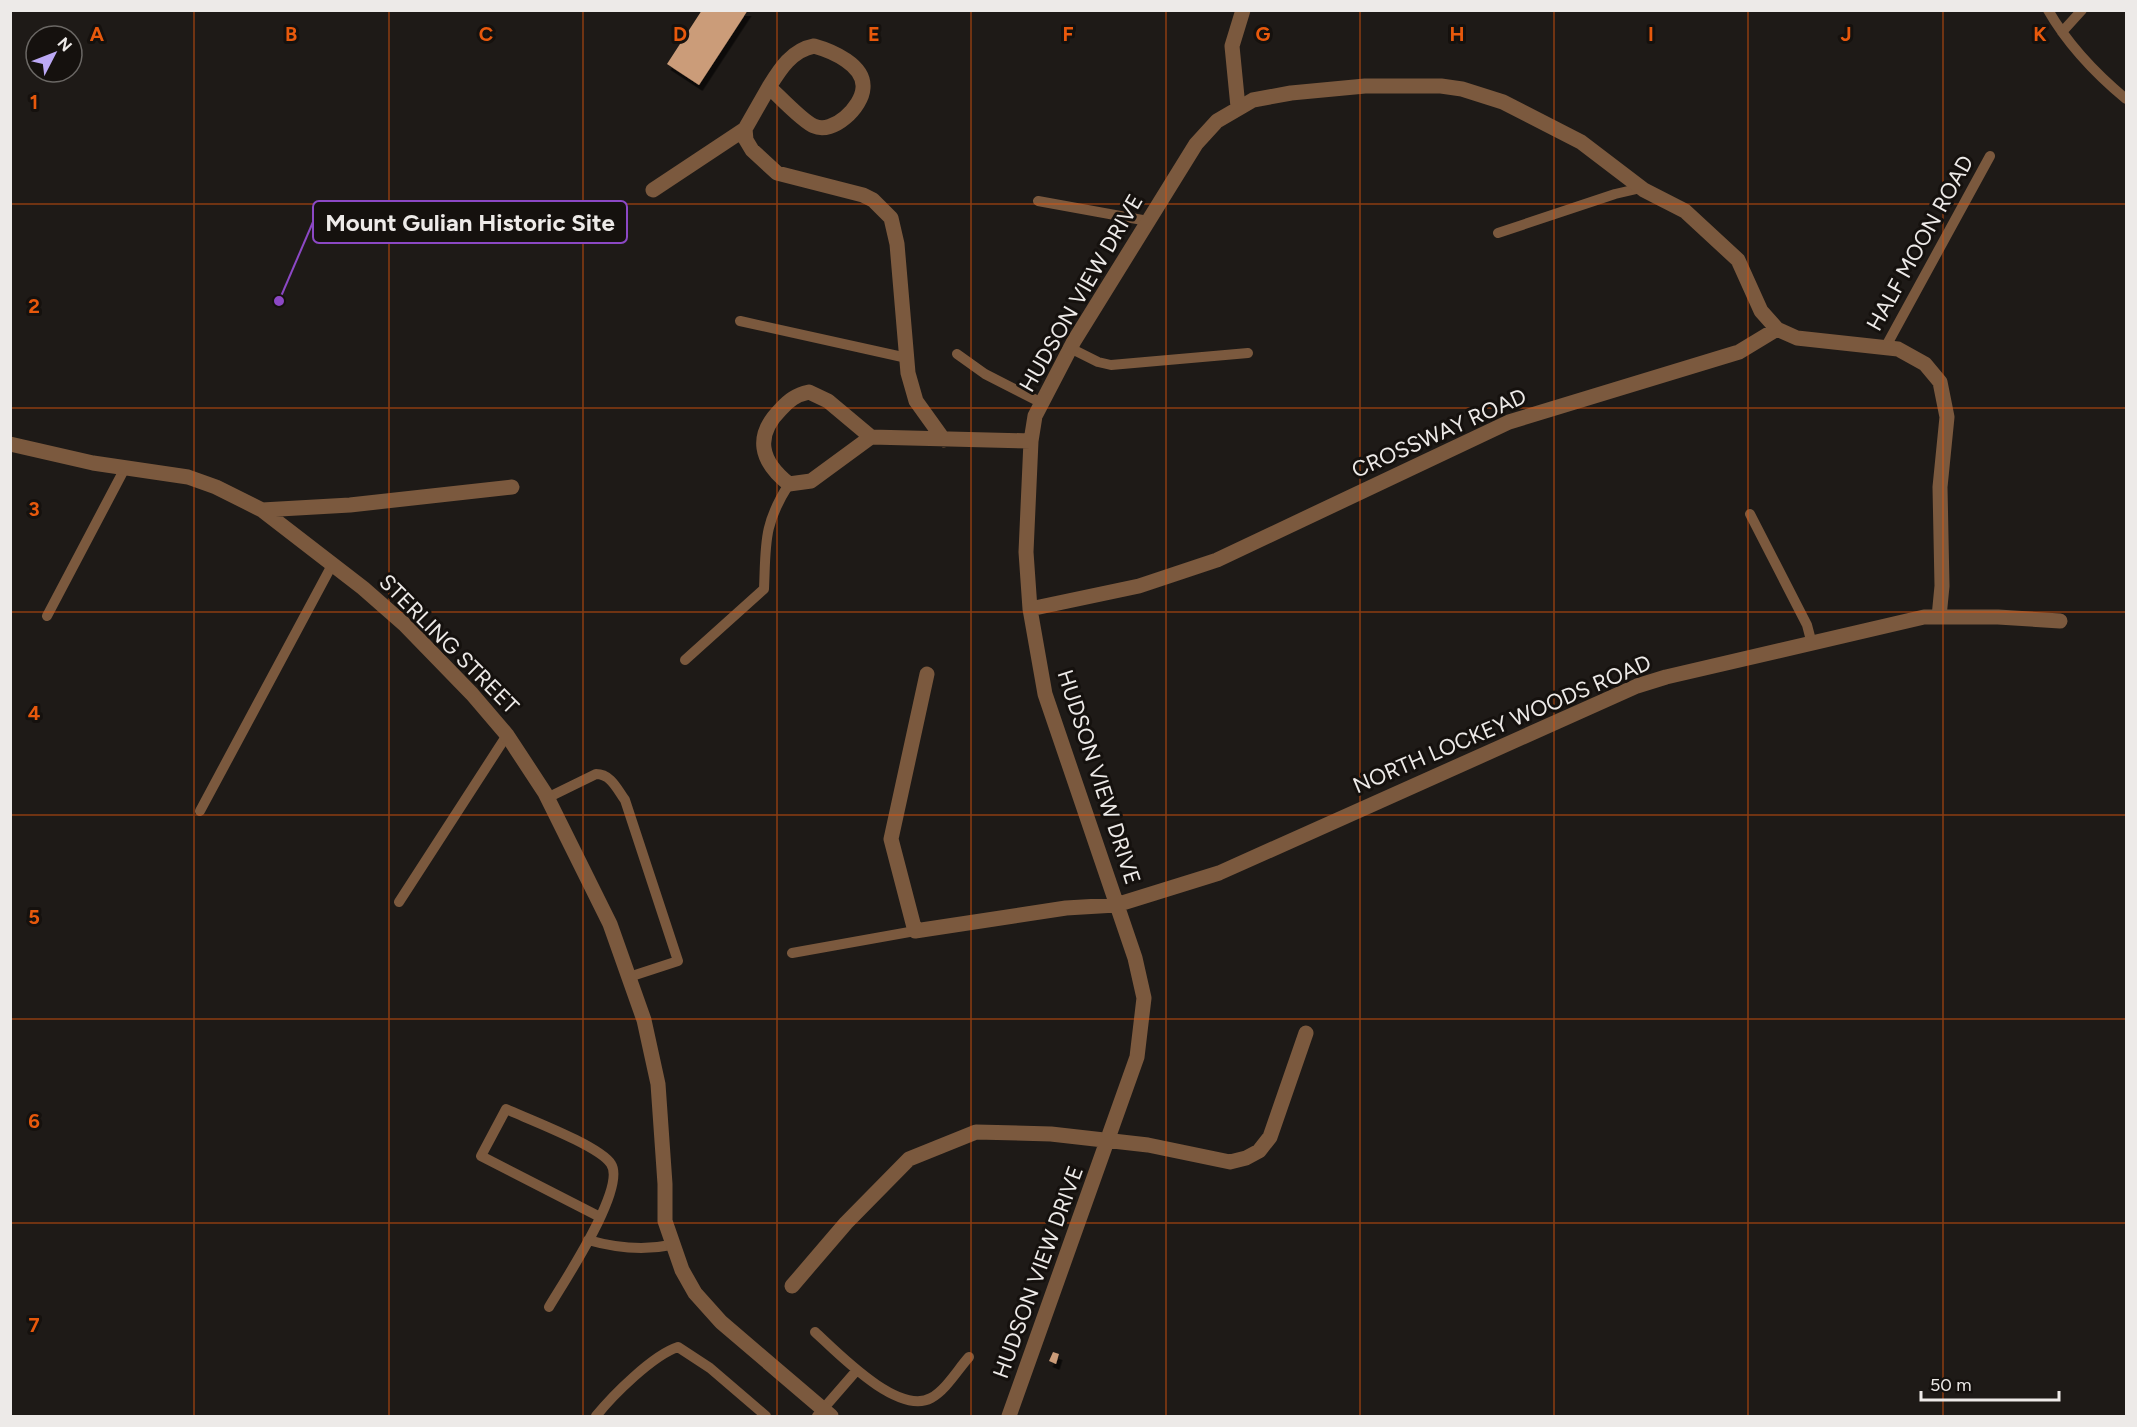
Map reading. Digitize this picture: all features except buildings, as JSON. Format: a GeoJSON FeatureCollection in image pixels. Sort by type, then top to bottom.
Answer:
{"type":"FeatureCollection","features":[{"type":"Feature","properties":{"kind":"street"},"geometry":{"type":"LineString","coordinates":[[1238,107],[1232,46],[1243,10]]}},
{"type":"Feature","properties":{"kind":"street"},"geometry":{"type":"LineString","coordinates":[[653,190],[745,129],[769,87],[784,63],[806,48],[814,46],[844,58],[861,77],[863,88],[858,103],[837,124],[828,127],[814,126],[769,87]]}},
{"type":"Feature","properties":{"kind":"street","name":"HUDSON VIEW DRIVE"},"geometry":{"type":"LineString","coordinates":[[1009,1416],[1137,1057],[1144,998],[1134,958],[1045,694],[1030,609],[1026,552],[1031,441],[1035,416],[1070,348],[1196,144],[1217,121],[1238,107],[1253,100],[1291,93],[1365,86],[1441,86],[1462,89],[1503,102],[1581,142],[1641,188],[1685,212],[1738,260],[1761,311],[1777,329]]}},
{"type":"Feature","properties":{"kind":"street"},"geometry":{"type":"LineString","coordinates":[[745,129],[746,140],[752,150],[777,173],[863,195],[873,200],[891,218],[897,244],[908,373],[916,401],[944,440]]}},
{"type":"Feature","properties":{"kind":"street"},"geometry":{"type":"LineString","coordinates":[[1777,329],[1797,338],[1898,349],[1925,364],[1940,382],[1947,417],[1940,487],[1942,586],[1939,617]]}},
{"type":"Feature","properties":{"kind":"street","name":"CROSSWAY ROAD"},"geometry":{"type":"LineString","coordinates":[[1030,609],[1139,586],[1217,560],[1509,422],[1739,352],[1777,329]]}},
{"type":"Feature","properties":{"kind":"street"},"geometry":{"type":"LineString","coordinates":[[871,437],[811,481],[789,484],[780,477],[768,459],[762,438],[769,421],[790,399],[809,392],[828,401],[871,437],[1031,441]]}},
{"type":"Feature","properties":{"kind":"street","name":"STERLING STREET"},"geometry":{"type":"LineString","coordinates":[[10,444],[93,463],[188,477],[262,510],[404,624],[472,694],[507,735],[548,798],[610,924],[644,1020],[658,1084],[665,1184],[665,1221],[671,1245],[695,1293],[721,1322],[824,1415]]}},
{"type":"Feature","properties":{"kind":"street"},"geometry":{"type":"LineString","coordinates":[[262,510],[350,505],[512,487]]}},
{"type":"Feature","properties":{"kind":"street","name":"NORTH LOCKEY WOODS ROAD"},"geometry":{"type":"LineString","coordinates":[[915,931],[1066,908],[1116,905],[1219,873],[1637,686],[1924,617],[1998,616],[2060,621]]}},
{"type":"Feature","properties":{"kind":"street"},"geometry":{"type":"LineString","coordinates":[[915,931],[891,839],[927,674]]}},
{"type":"Feature","properties":{"kind":"street"},"geometry":{"type":"LineString","coordinates":[[792,1286],[846,1223],[909,1159],[976,1132],[1051,1134],[1148,1145],[1230,1162],[1252,1155],[1269,1137],[1306,1033]]}},
{"type":"Feature","properties":{"kind":"lane"},"geometry":{"type":"LineString","coordinates":[[2048,10],[2062,32],[2100,78],[2127,99]]}},
{"type":"Feature","properties":{"kind":"lane"},"geometry":{"type":"LineString","coordinates":[[2062,32],[2082,10]]}},
{"type":"Feature","properties":{"kind":"lane","name":"HALF MOON ROAD"},"geometry":{"type":"LineString","coordinates":[[1885,348],[1990,156]]}},
{"type":"Feature","properties":{"kind":"lane"},"geometry":{"type":"LineString","coordinates":[[1498,233],[1615,194],[1641,188]]}},
{"type":"Feature","properties":{"kind":"lane"},"geometry":{"type":"LineString","coordinates":[[1038,201],[1148,221]]}},
{"type":"Feature","properties":{"kind":"lane"},"geometry":{"type":"LineString","coordinates":[[740,321],[907,358]]}},
{"type":"Feature","properties":{"kind":"lane"},"geometry":{"type":"LineString","coordinates":[[1070,348],[1111,365],[1248,353]]}},
{"type":"Feature","properties":{"kind":"lane"},"geometry":{"type":"LineString","coordinates":[[957,354],[985,374],[1042,403]]}},
{"type":"Feature","properties":{"kind":"lane"},"geometry":{"type":"LineString","coordinates":[[47,616],[125,468]]}},
{"type":"Feature","properties":{"kind":"lane"},"geometry":{"type":"LineString","coordinates":[[685,660],[764,589],[765,545],[773,509],[789,484]]}},
{"type":"Feature","properties":{"kind":"lane"},"geometry":{"type":"LineString","coordinates":[[1750,514],[1807,625],[1812,644]]}},
{"type":"Feature","properties":{"kind":"lane"},"geometry":{"type":"LineString","coordinates":[[200,811],[332,565]]}},
{"type":"Feature","properties":{"kind":"lane"},"geometry":{"type":"LineString","coordinates":[[399,902],[507,735]]}},
{"type":"Feature","properties":{"kind":"lane"},"geometry":{"type":"LineString","coordinates":[[548,798],[596,774],[603,774],[611,780],[625,800],[678,961],[629,977]]}},
{"type":"Feature","properties":{"kind":"lane"},"geometry":{"type":"LineString","coordinates":[[792,953],[915,931]]}},
{"type":"Feature","properties":{"kind":"lane"},"geometry":{"type":"LineString","coordinates":[[549,1307],[600,1217],[614,1179],[613,1166],[607,1158],[506,1109],[480,1156],[600,1217]]}},
{"type":"Feature","properties":{"kind":"lane"},"geometry":{"type":"LineString","coordinates":[[588,1240],[608,1245],[649,1249],[671,1245]]}},
{"type":"Feature","properties":{"kind":"lane"},"geometry":{"type":"LineString","coordinates":[[815,1332],[857,1370],[900,1398],[915,1402],[933,1397],[969,1356]]}},
{"type":"Feature","properties":{"kind":"lane"},"geometry":{"type":"LineString","coordinates":[[596,1416],[663,1354],[678,1347],[710,1368],[766,1416]]}},
{"type":"Feature","properties":{"kind":"lane"},"geometry":{"type":"LineString","coordinates":[[824,1415],[857,1370]]}},
{"type":"Feature","properties":{"kind":"place","name":"Mount Gulian Historic Site"},"geometry":{"type":"Point","coordinates":[279,301]}}]}
